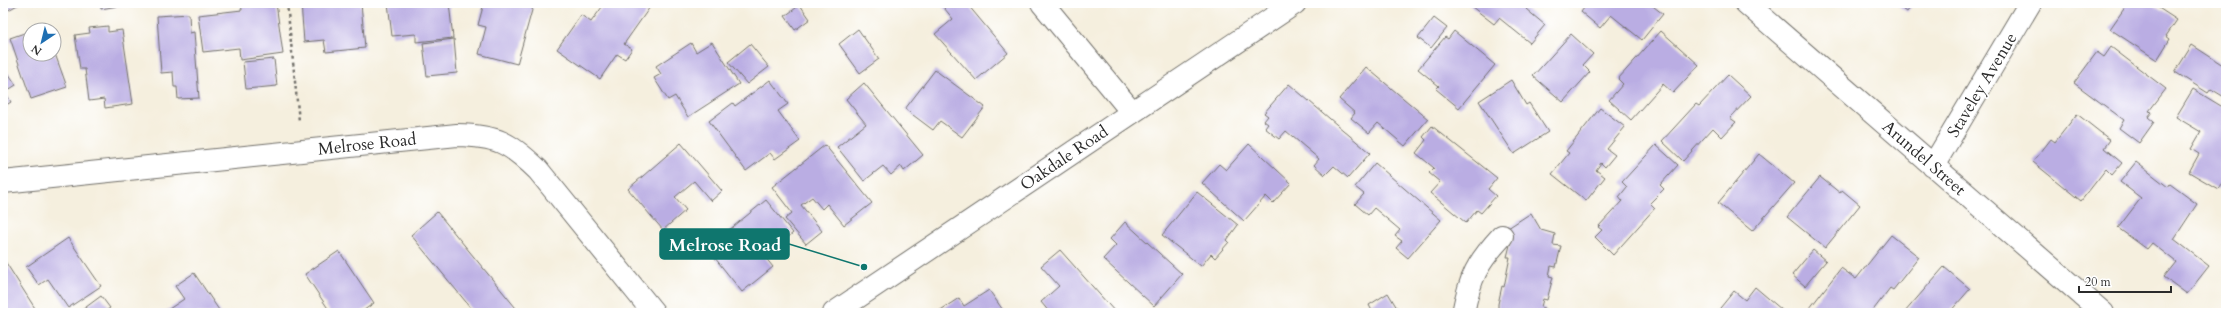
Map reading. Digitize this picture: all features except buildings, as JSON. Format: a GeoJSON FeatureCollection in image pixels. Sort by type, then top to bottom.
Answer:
{"type":"FeatureCollection","features":[{"type":"Feature","properties":{"kind":"street"},"geometry":{"type":"LineString","coordinates":[[1042,3],[1132,112]]}},
{"type":"Feature","properties":{"kind":"street","name":"Oakdale Road"},"geometry":{"type":"LineString","coordinates":[[834,313],[1295,3]]}},
{"type":"Feature","properties":{"kind":"street","name":"Arundel Street"},"geometry":{"type":"LineString","coordinates":[[1746,3],[2103,313]]}},
{"type":"Feature","properties":{"kind":"street","name":"Staveley Avenue"},"geometry":{"type":"LineString","coordinates":[[1933,166],[2030,3]]}},
{"type":"Feature","properties":{"kind":"street","name":"Melrose Road"},"geometry":{"type":"LineString","coordinates":[[3,182],[457,135],[483,136],[505,143],[521,153],[538,170],[654,313]]}},
{"type":"Feature","properties":{"kind":"street"},"geometry":{"type":"LineString","coordinates":[[1463,313],[1474,272],[1485,254],[1502,236]]}},
{"type":"Feature","properties":{"kind":"path"},"geometry":{"type":"LineString","coordinates":[[287,3],[299,121]]}},
{"type":"Feature","properties":{"kind":"place","name":"Melrose Road"},"geometry":{"type":"Point","coordinates":[864,267]}}]}
